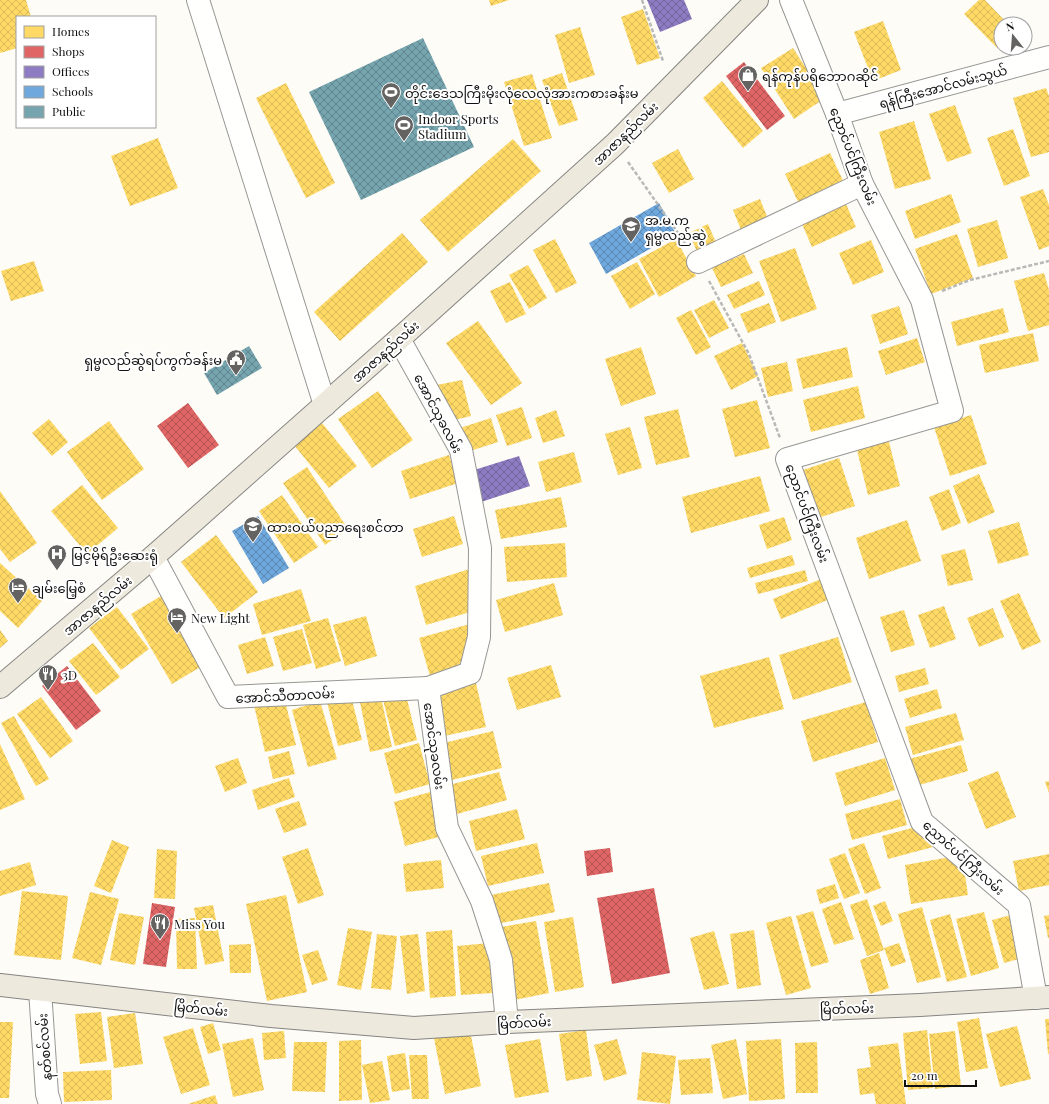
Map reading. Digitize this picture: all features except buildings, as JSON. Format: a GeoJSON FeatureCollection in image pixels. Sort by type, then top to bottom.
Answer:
{"type":"FeatureCollection","features":[{"type":"Feature","properties":{"kind":"main road","name":"အာဇာနည်လမ်း"},"geometry":{"type":"LineString","coordinates":[[0,687],[153,558],[615,144],[757,0]]}},
{"type":"Feature","properties":{"kind":"main road","name":"မြိတ်လမ်း"},"geometry":{"type":"LineString","coordinates":[[0,985],[271,1016],[414,1028],[507,1022],[920,1005],[1042,998]]}},
{"type":"Feature","properties":{"kind":"street"},"geometry":{"type":"LineString","coordinates":[[198,0],[325,405]]}},
{"type":"Feature","properties":{"kind":"street","name":"ညောင်ပင်ကြီးလမ်း"},"geometry":{"type":"LineString","coordinates":[[791,0],[837,114],[862,184],[922,300],[952,411],[787,458],[922,822],[1019,905],[1042,998]]}},
{"type":"Feature","properties":{"kind":"street","name":"ရန်ကြီးအောင်လမ်းသွယ်"},"geometry":{"type":"LineString","coordinates":[[837,114],[1049,58]]}},
{"type":"Feature","properties":{"kind":"street"},"geometry":{"type":"LineString","coordinates":[[698,262],[862,184]]}},
{"type":"Feature","properties":{"kind":"street","name":"အောင်သုခလမ်း"},"geometry":{"type":"LineString","coordinates":[[399,339],[461,450],[480,548],[479,636],[470,673],[428,688],[447,828],[482,901],[502,960],[507,1022]]}},
{"type":"Feature","properties":{"kind":"street","name":"အောင်သီတာလမ်း"},"geometry":{"type":"LineString","coordinates":[[153,558],[228,697],[428,688]]}},
{"type":"Feature","properties":{"kind":"street","name":"နတ်စင်လမ်း"},"geometry":{"type":"LineString","coordinates":[[40,990],[47,1094],[50,1104]]}},
{"type":"Feature","properties":{"kind":"path"},"geometry":{"type":"LineString","coordinates":[[642,0],[672,86]]}},
{"type":"Feature","properties":{"kind":"path"},"geometry":{"type":"LineString","coordinates":[[615,144],[698,262],[749,354],[787,458]]}},
{"type":"Feature","properties":{"kind":"path"},"geometry":{"type":"LineString","coordinates":[[922,300],[970,280],[1049,261]]}},
{"type":"Feature","properties":{"kind":"place","name":"ရန်ကုန်ပရိဘောဂဆိုင်"},"geometry":{"type":"Point","coordinates":[748,92]}},
{"type":"Feature","properties":{"kind":"place","name":"တိုင်းဒေသကြီးမိုးလုံလေလုံအားကစားခန်းမ"},"geometry":{"type":"Point","coordinates":[391,109]}},
{"type":"Feature","properties":{"kind":"place","name":"Indoor Sports Stadium"},"geometry":{"type":"Point","coordinates":[404,142]}},
{"type":"Feature","properties":{"kind":"place","name":"အ.မ.က ရှမ္မလည်ဆွဲ"},"geometry":{"type":"Point","coordinates":[631,243]}},
{"type":"Feature","properties":{"kind":"place","name":"ရှမ္မလည်ဆွဲရပ်ကွက်ခန်းမ"},"geometry":{"type":"Point","coordinates":[236,376]}},
{"type":"Feature","properties":{"kind":"place","name":"ထားဝယ်ပညာရေးစင်တာ"},"geometry":{"type":"Point","coordinates":[253,543]}},
{"type":"Feature","properties":{"kind":"place","name":"မြင့်မိုရ်ဦးဆေးရုံ"},"geometry":{"type":"Point","coordinates":[57,571]}},
{"type":"Feature","properties":{"kind":"place","name":"ချမ်းမြေ့စံ"},"geometry":{"type":"Point","coordinates":[18,604]}},
{"type":"Feature","properties":{"kind":"place","name":"New Light"},"geometry":{"type":"Point","coordinates":[177,634]}},
{"type":"Feature","properties":{"kind":"place","name":"3D"},"geometry":{"type":"Point","coordinates":[48,691]}},
{"type":"Feature","properties":{"kind":"place","name":"Miss You"},"geometry":{"type":"Point","coordinates":[160,940]}}]}
